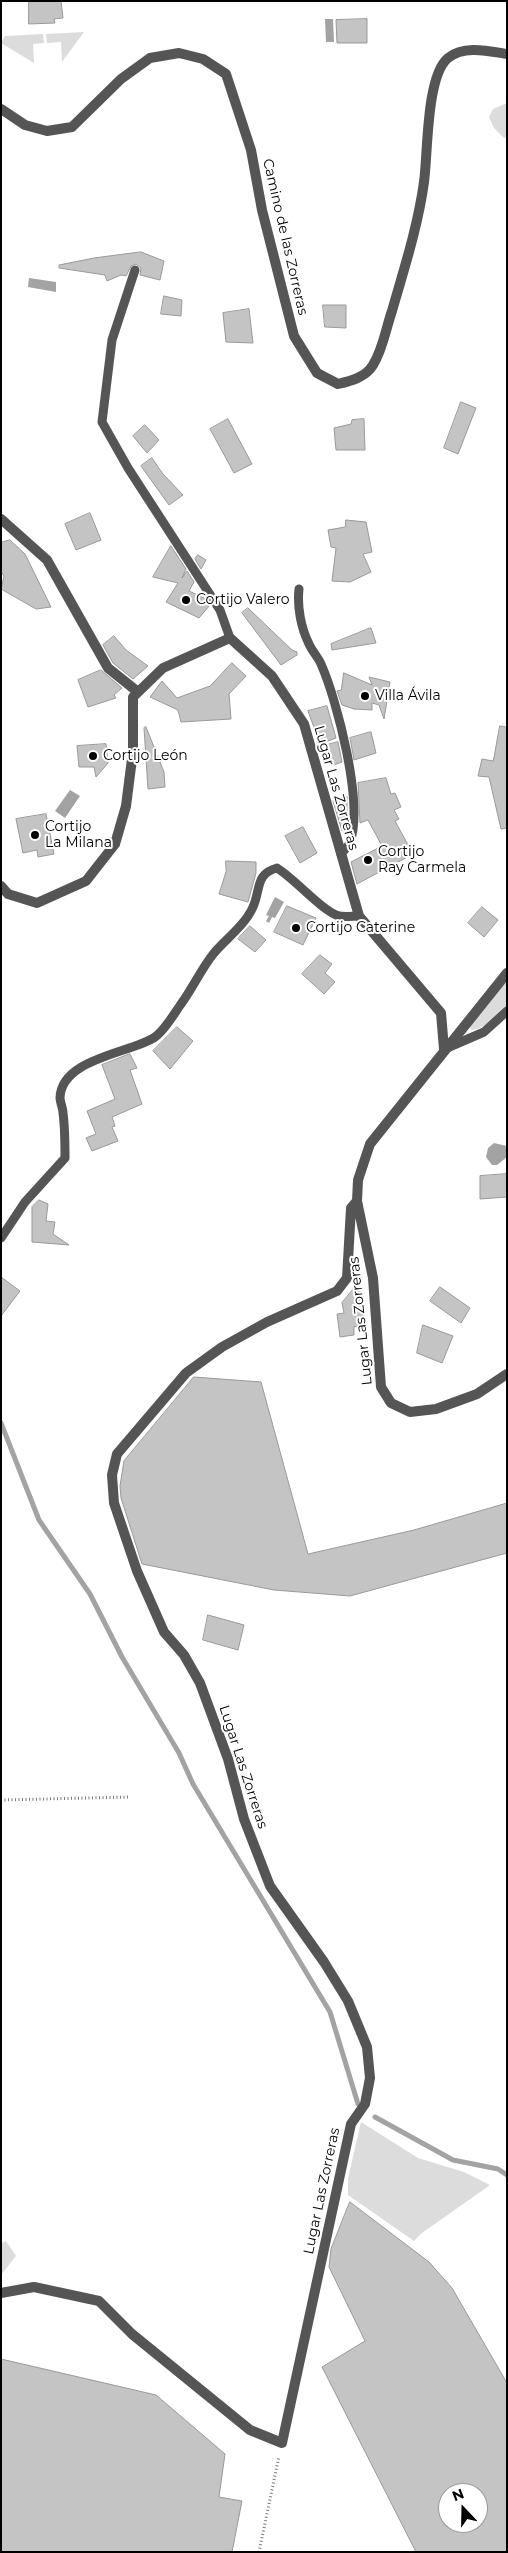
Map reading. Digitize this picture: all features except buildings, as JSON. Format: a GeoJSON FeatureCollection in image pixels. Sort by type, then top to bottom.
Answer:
{"type":"FeatureCollection","features":[{"type":"Feature","properties":{"kind":"street","name":"Camino de las Zorreras"},"geometry":{"type":"LineString","coordinates":[[1,109],[26,126],[47,131],[72,127],[121,79],[150,58],[179,53],[203,59],[226,74],[252,150],[262,210],[294,336],[317,373],[338,384],[356,379],[373,366],[381,347],[412,239],[424,183],[432,91],[447,58],[462,50],[507,54]]}},
{"type":"Feature","properties":{"kind":"street"},"geometry":{"type":"LineString","coordinates":[[1,519],[47,560],[108,668],[138,692]]}},
{"type":"Feature","properties":{"kind":"street"},"geometry":{"type":"LineString","coordinates":[[1,886],[8,894],[37,903],[86,881],[115,844],[126,806],[133,751],[133,697],[164,668],[230,638]]}},
{"type":"Feature","properties":{"kind":"street","name":"Lugar Las Zorreras"},"geometry":{"type":"LineString","coordinates":[[230,638],[272,676],[304,724],[359,916],[441,1013],[444,1049]]}},
{"type":"Feature","properties":{"kind":"street"},"geometry":{"type":"LineString","coordinates":[[357,1201],[358,1180],[370,1144],[416,1089],[444,1049],[507,973]]}},
{"type":"Feature","properties":{"kind":"street","name":"Lugar Las Zorreras"},"geometry":{"type":"LineString","coordinates":[[357,1201],[373,1278],[380,1387],[391,1403],[410,1412],[436,1409],[477,1394],[507,1374]]}},
{"type":"Feature","properties":{"kind":"street","name":"Lugar Las Zorreras"},"geometry":{"type":"LineString","coordinates":[[282,2443],[351,2124],[366,2104],[370,2078],[366,2047],[348,2001],[324,1962],[270,1886],[244,1819],[228,1760],[200,1683],[184,1655],[164,1632],[137,1571],[114,1503],[112,1475],[117,1454],[186,1373],[222,1347],[267,1322],[337,1291],[347,1278],[351,1208],[357,1201]]}},
{"type":"Feature","properties":{"kind":"street"},"geometry":{"type":"LineString","coordinates":[[1,2294],[34,2287],[99,2301],[132,2334],[250,2430],[282,2443]]}},
{"type":"Feature","properties":{"kind":"lane"},"geometry":{"type":"LineString","coordinates":[[135,270],[112,340],[102,422],[128,468],[220,610],[230,638]]}},
{"type":"Feature","properties":{"kind":"lane"},"geometry":{"type":"LineString","coordinates":[[299,589],[298,604],[308,644],[321,664],[340,718],[352,788],[354,807],[353,829],[350,843],[341,854]]}},
{"type":"Feature","properties":{"kind":"lane"},"geometry":{"type":"LineString","coordinates":[[1,1238],[25,1202],[65,1158],[63,1110],[60,1098],[68,1079],[107,1054],[156,1037],[182,1004],[215,952],[253,908],[261,878],[268,870],[277,868],[288,875],[320,904],[339,916],[359,916]]}},
{"type":"Feature","properties":{"kind":"lane"},"geometry":{"type":"LineString","coordinates":[[444,1049],[484,1032],[507,1011]]}},
{"type":"Feature","properties":{"kind":"path"},"geometry":{"type":"LineString","coordinates":[[1,1800],[130,1796]]}},
{"type":"Feature","properties":{"kind":"path"},"geometry":{"type":"LineString","coordinates":[[259,2552],[282,2443]]}},
{"type":"Feature","properties":{"kind":"shaded area"},"geometry":{"type":"Polygon","coordinates":[[[325,19],[333,19],[334,42],[326,42],[325,19]]]}},
{"type":"Feature","properties":{"kind":"shaded area"},"geometry":{"type":"Polygon","coordinates":[[[84,32],[62,62],[61,42],[47,43],[46,34],[84,32]]]}},
{"type":"Feature","properties":{"kind":"shaded area"},"geometry":{"type":"Polygon","coordinates":[[[43,34],[44,43],[33,44],[34,63],[1,43],[5,36],[43,34]]]}},
{"type":"Feature","properties":{"kind":"shaded area"},"geometry":{"type":"Polygon","coordinates":[[[507,103],[507,137],[504,138],[494,128],[489,117],[493,109],[507,103]]]}},
{"type":"Feature","properties":{"kind":"shaded area"},"geometry":{"type":"Polygon","coordinates":[[[29,278],[56,282],[56,292],[28,287],[29,278]]]}},
{"type":"Feature","properties":{"kind":"shaded area"},"geometry":{"type":"Polygon","coordinates":[[[70,790],[80,796],[65,818],[55,811],[70,790]]]}},
{"type":"Feature","properties":{"kind":"shaded area"},"geometry":{"type":"Polygon","coordinates":[[[275,897],[284,902],[275,918],[272,917],[269,923],[266,921],[269,916],[266,915],[275,897]]]}},
{"type":"Feature","properties":{"kind":"shaded area"},"geometry":{"type":"Polygon","coordinates":[[[507,980],[507,1005],[505,1009],[486,1025],[471,1030],[470,1026],[507,980]]]}},
{"type":"Feature","properties":{"kind":"shaded area"},"geometry":{"type":"Polygon","coordinates":[[[494,1143],[507,1146],[507,1157],[497,1165],[492,1165],[486,1157],[488,1148],[494,1143]]]}},
{"type":"Feature","properties":{"kind":"shaded area"},"geometry":{"type":"Polygon","coordinates":[[[361,2122],[418,2158],[464,2172],[490,2185],[422,2233],[414,2241],[348,2195],[348,2178],[361,2122]]]}},
{"type":"Feature","properties":{"kind":"shaded area"},"geometry":{"type":"Polygon","coordinates":[[[6,2241],[16,2256],[1,2275],[1,2243],[6,2241]]]}},
{"type":"Feature","properties":{"kind":"waterway"},"geometry":{"type":"LineString","coordinates":[[1,1423],[39,1520],[90,1594],[122,1657],[179,1753],[193,1784],[330,2012],[358,2104]]}},
{"type":"Feature","properties":{"kind":"waterway"},"geometry":{"type":"LineString","coordinates":[[375,2117],[453,2160],[498,2169],[507,2175]]}},
{"type":"Feature","properties":{"kind":"place","name":"Cortijo Valero"},"geometry":{"type":"Point","coordinates":[186,600]}},
{"type":"Feature","properties":{"kind":"place","name":"Villa Ávila"},"geometry":{"type":"Point","coordinates":[365,696]}},
{"type":"Feature","properties":{"kind":"place","name":"Cortijo León"},"geometry":{"type":"Point","coordinates":[93,756]}},
{"type":"Feature","properties":{"kind":"place","name":"Cortijo La Milana"},"geometry":{"type":"Point","coordinates":[35,835]}},
{"type":"Feature","properties":{"kind":"place","name":"Cortijo Ray Carmela"},"geometry":{"type":"Point","coordinates":[368,860]}},
{"type":"Feature","properties":{"kind":"place","name":"Cortijo Caterine"},"geometry":{"type":"Point","coordinates":[296,928]}}]}
